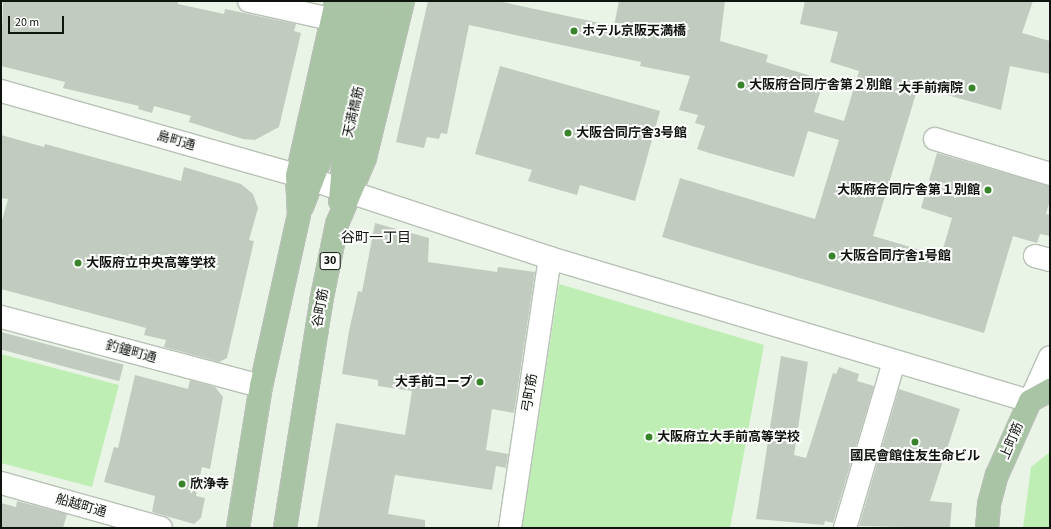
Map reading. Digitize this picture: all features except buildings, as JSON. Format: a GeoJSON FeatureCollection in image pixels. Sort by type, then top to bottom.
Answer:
{"type":"FeatureCollection","features":[{"type":"Feature","properties":{"kind":"main road","name":"谷町筋"},"geometry":{"type":"LineString","coordinates":[[285,528],[322,302],[337,224],[346,191],[365,158],[403,1]]}},
{"type":"Feature","properties":{"kind":"main road","name":"天満橋筋"},"geometry":{"type":"LineString","coordinates":[[346,191],[344,152],[369,4]]}},
{"type":"Feature","properties":{"kind":"main road","name":"天満橋筋"},"geometry":{"type":"LineString","coordinates":[[261,386],[299,214],[305,178],[325,147],[369,4]]}},
{"type":"Feature","properties":{"kind":"main road","name":"30"},"geometry":{"type":"LineString","coordinates":[[305,178],[333,10]]}},
{"type":"Feature","properties":{"kind":"main road","name":"30"},"geometry":{"type":"LineString","coordinates":[[238,528],[261,386]]}},
{"type":"Feature","properties":{"kind":"main road"},"geometry":{"type":"LineString","coordinates":[[1030,401],[1050,390]]}},
{"type":"Feature","properties":{"kind":"main road","name":"上町筋"},"geometry":{"type":"LineString","coordinates":[[987,528],[989,504],[997,475],[1030,401]]}},
{"type":"Feature","properties":{"kind":"street"},"geometry":{"type":"LineString","coordinates":[[249,1],[333,10]]}},
{"type":"Feature","properties":{"kind":"street","name":"島町通"},"geometry":{"type":"LineString","coordinates":[[1,91],[305,178],[550,258],[894,362],[1030,401]]}},
{"type":"Feature","properties":{"kind":"street"},"geometry":{"type":"LineString","coordinates":[[935,139],[1050,174]]}},
{"type":"Feature","properties":{"kind":"street","name":"弓町筋"},"geometry":{"type":"LineString","coordinates":[[510,528],[550,258]]}},
{"type":"Feature","properties":{"kind":"street","name":"釣鐘町通"},"geometry":{"type":"LineString","coordinates":[[1,317],[261,386]]}},
{"type":"Feature","properties":{"kind":"street","name":"上町筋"},"geometry":{"type":"LineString","coordinates":[[1030,401],[1050,357]]}},
{"type":"Feature","properties":{"kind":"street"},"geometry":{"type":"LineString","coordinates":[[845,528],[894,362]]}},
{"type":"Feature","properties":{"kind":"street","name":"船越町通"},"geometry":{"type":"LineString","coordinates":[[1,483],[161,528]]}},
{"type":"Feature","properties":{"kind":"green space","name":"大阪府立大手前高等学校"},"geometry":{"type":"Polygon","coordinates":[[[559,284],[764,345],[730,528],[522,528],[559,284]]]}},
{"type":"Feature","properties":{"kind":"green space"},"geometry":{"type":"Polygon","coordinates":[[[1,354],[119,385],[92,487],[1,463],[1,354]]]}},
{"type":"Feature","properties":{"kind":"green space"},"geometry":{"type":"Polygon","coordinates":[[[1050,452],[1050,528],[1023,528],[1031,467],[1050,452]]]}},
{"type":"Feature","properties":{"kind":"place","name":"ホテル京阪天満橋"},"geometry":{"type":"Point","coordinates":[574,31]}},
{"type":"Feature","properties":{"kind":"place","name":"大阪府合同庁舎第２別館"},"geometry":{"type":"Point","coordinates":[741,85]}},
{"type":"Feature","properties":{"kind":"place","name":"大手前病院"},"geometry":{"type":"Point","coordinates":[972,88]}},
{"type":"Feature","properties":{"kind":"place","name":"大阪合同庁舎3号館"},"geometry":{"type":"Point","coordinates":[568,133]}},
{"type":"Feature","properties":{"kind":"place","name":"大阪府合同庁舎第１別館"},"geometry":{"type":"Point","coordinates":[988,190]}},
{"type":"Feature","properties":{"kind":"place","name":"大阪合同庁舎1号館"},"geometry":{"type":"Point","coordinates":[832,256]}},
{"type":"Feature","properties":{"kind":"place","name":"大阪府立中央高等学校"},"geometry":{"type":"Point","coordinates":[78,263]}},
{"type":"Feature","properties":{"kind":"place","name":"大手前コープ"},"geometry":{"type":"Point","coordinates":[480,382]}},
{"type":"Feature","properties":{"kind":"place","name":"大阪府立大手前高等学校"},"geometry":{"type":"Point","coordinates":[649,437]}},
{"type":"Feature","properties":{"kind":"place","name":"國民會館住友生命ビル"},"geometry":{"type":"Point","coordinates":[915,442]}},
{"type":"Feature","properties":{"kind":"place","name":"欣浄寺"},"geometry":{"type":"Point","coordinates":[182,484]}},
{"type":"Feature","properties":{"kind":"district","name":"谷町一丁目"},"geometry":{"type":"Point","coordinates":[376,238]}}]}
